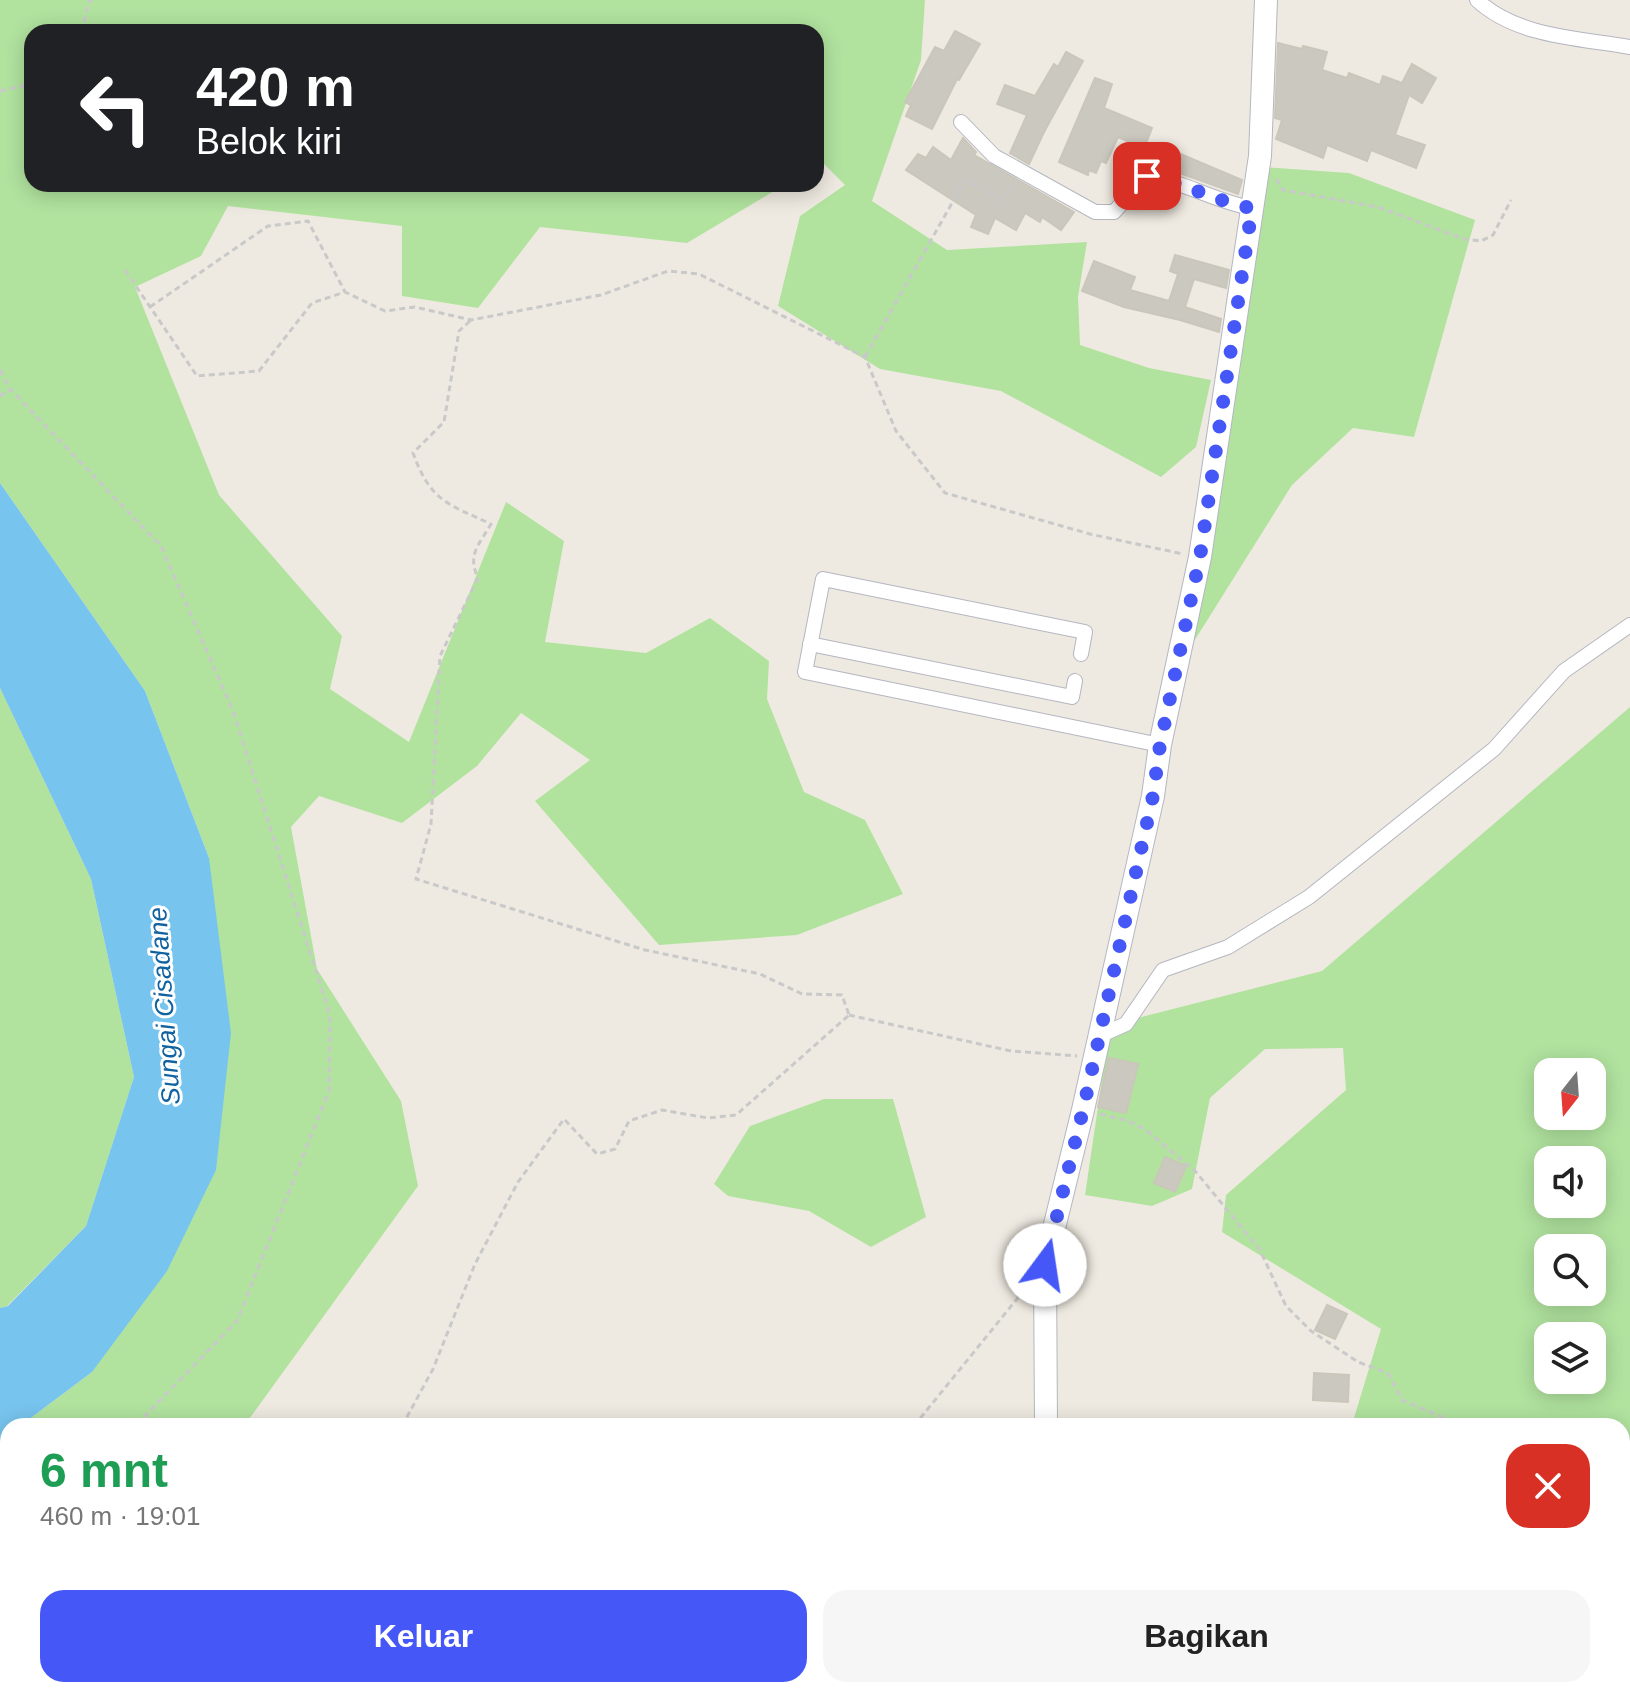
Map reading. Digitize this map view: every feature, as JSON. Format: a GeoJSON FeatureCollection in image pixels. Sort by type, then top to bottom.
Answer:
{"type":"FeatureCollection","features":[{"type":"Feature","properties":{"kind":"main road"},"geometry":{"type":"LineString","coordinates":[[1046,1418],[1045,1265],[1153,796],[1160,745],[1200,557],[1260,156],[1266,0]]}},
{"type":"Feature","properties":{"kind":"street"},"geometry":{"type":"LineString","coordinates":[[1477,0],[1486,9],[1521,28],[1630,47]]}},
{"type":"Feature","properties":{"kind":"street"},"geometry":{"type":"LineString","coordinates":[[961,122],[994,156],[1095,212],[1114,212],[1147,176],[1163,178],[1229,204],[1252,208]]}},
{"type":"Feature","properties":{"kind":"street"},"geometry":{"type":"LineString","coordinates":[[1081,654],[1085,632],[823,579],[805,672],[1160,745]]}},
{"type":"Feature","properties":{"kind":"street"},"geometry":{"type":"LineString","coordinates":[[1096,1047],[1126,1024],[1163,970],[1228,947],[1309,897],[1494,749],[1564,671],[1630,625]]}},
{"type":"Feature","properties":{"kind":"street"},"geometry":{"type":"LineString","coordinates":[[810,644],[1072,697],[1075,681]]}},
{"type":"Feature","properties":{"kind":"path"},"geometry":{"type":"LineString","coordinates":[[84,24],[92,0]]}},
{"type":"Feature","properties":{"kind":"path"},"geometry":{"type":"LineString","coordinates":[[0,91],[24,86]]}},
{"type":"Feature","properties":{"kind":"path"},"geometry":{"type":"LineString","coordinates":[[1260,156],[1283,190],[1378,207],[1464,239],[1481,241],[1493,235],[1511,200]]}},
{"type":"Feature","properties":{"kind":"path"},"geometry":{"type":"LineString","coordinates":[[865,357],[965,180],[1002,200],[1019,172]]}},
{"type":"Feature","properties":{"kind":"path"},"geometry":{"type":"LineString","coordinates":[[150,307],[268,226],[308,221],[345,292],[385,311],[415,307],[471,320],[601,295],[668,271],[699,274],[865,357],[896,431],[945,493],[1090,534],[1200,557]]}},
{"type":"Feature","properties":{"kind":"path"},"geometry":{"type":"LineString","coordinates":[[125,270],[197,376],[259,371],[312,303],[345,292]]}},
{"type":"Feature","properties":{"kind":"path"},"geometry":{"type":"LineString","coordinates":[[471,320],[459,331],[444,422],[413,453],[419,469],[440,501],[491,524],[475,551],[472,563],[478,578],[440,656],[431,824],[416,879],[645,950],[760,974],[802,994],[842,995],[849,1015]]}},
{"type":"Feature","properties":{"kind":"path"},"geometry":{"type":"LineString","coordinates":[[0,370],[10,389],[161,546],[233,711],[330,1015],[329,1091],[237,1321],[143,1418]]}},
{"type":"Feature","properties":{"kind":"path"},"geometry":{"type":"LineString","coordinates":[[0,396],[10,389]]}},
{"type":"Feature","properties":{"kind":"path"},"geometry":{"type":"LineString","coordinates":[[849,1015],[1011,1051],[1096,1047]]}},
{"type":"Feature","properties":{"kind":"path"},"geometry":{"type":"LineString","coordinates":[[406,1418],[433,1369],[475,1264],[518,1182],[564,1119],[597,1154],[615,1149],[629,1121],[662,1110],[708,1118],[736,1115],[849,1015]]}},
{"type":"Feature","properties":{"kind":"path"},"geometry":{"type":"LineString","coordinates":[[1083,1110],[1128,1121],[1146,1130],[1196,1172],[1260,1250],[1286,1306],[1311,1331],[1358,1362],[1388,1373],[1402,1400],[1444,1418]]}},
{"type":"Feature","properties":{"kind":"path"},"geometry":{"type":"LineString","coordinates":[[921,1418],[1025,1290]]}},
{"type":"Feature","properties":{"kind":"green space"},"geometry":{"type":"Polygon","coordinates":[[[0,0],[925,0],[921,60],[872,201],[947,250],[1087,242],[1078,297],[1080,345],[1149,368],[1211,380],[1196,447],[1161,477],[1001,391],[880,369],[778,306],[800,216],[845,185],[824,164],[824,24],[24,24],[24,192],[773,192],[687,243],[540,227],[478,308],[402,296],[402,226],[228,206],[201,256],[135,287],[219,495],[342,636],[330,689],[409,742],[506,502],[564,541],[545,642],[646,653],[710,618],[769,661],[767,699],[804,792],[865,820],[903,894],[797,935],[659,945],[535,801],[590,760],[521,713],[477,766],[402,823],[319,796],[291,827],[317,969],[401,1101],[418,1186],[250,1418],[31,1418],[92,1372],[209,858],[145,691],[0,483],[0,0]]]}},
{"type":"Feature","properties":{"kind":"green space"},"geometry":{"type":"Polygon","coordinates":[[[1262,167],[1349,173],[1475,220],[1414,437],[1353,428],[1292,485],[1176,670],[1262,167]]]}},
{"type":"Feature","properties":{"kind":"green space"},"geometry":{"type":"Polygon","coordinates":[[[0,688],[91,879],[134,1077],[86,1226],[7,1306],[0,1308],[0,688]]]}},
{"type":"Feature","properties":{"kind":"green space"},"geometry":{"type":"Polygon","coordinates":[[[1630,707],[1630,1418],[1354,1418],[1381,1329],[1222,1232],[1226,1195],[1346,1090],[1343,1048],[1265,1049],[1210,1098],[1192,1189],[1152,1206],[1085,1195],[1110,1025],[1322,971],[1630,707]]]}},
{"type":"Feature","properties":{"kind":"green space"},"geometry":{"type":"Polygon","coordinates":[[[824,1099],[893,1099],[926,1217],[871,1247],[809,1211],[728,1196],[714,1184],[750,1126],[824,1099]]]}},
{"type":"Feature","properties":{"kind":"water","name":"Sungai Cisadane"},"geometry":{"type":"Polygon","coordinates":[[[0,483],[145,691],[209,858],[231,1033],[216,1170],[167,1271],[92,1372],[31,1418],[0,1418],[0,1308],[8,1306],[86,1226],[134,1077],[91,879],[0,688],[0,483]]]}},
{"type":"Feature","properties":{"kind":"building"},"geometry":{"type":"Polygon","coordinates":[[[955,31],[980,44],[957,79],[932,129],[906,116],[911,105],[905,102],[935,47],[944,51],[955,31]]]}},
{"type":"Feature","properties":{"kind":"building"},"geometry":{"type":"Polygon","coordinates":[[[1278,43],[1327,52],[1322,70],[1347,78],[1349,73],[1380,85],[1383,76],[1402,83],[1412,64],[1436,78],[1422,103],[1409,95],[1395,135],[1425,145],[1416,168],[1371,150],[1367,161],[1327,145],[1323,158],[1276,139],[1282,120],[1275,118],[1278,43]]]}},
{"type":"Feature","properties":{"kind":"building"},"geometry":{"type":"Polygon","coordinates":[[[1066,52],[1083,61],[1029,164],[1010,153],[1027,115],[997,104],[1005,85],[1035,96],[1054,64],[1058,67],[1066,52]]]}},
{"type":"Feature","properties":{"kind":"building"},"geometry":{"type":"Polygon","coordinates":[[[1095,78],[1112,84],[1104,108],[1152,128],[1144,148],[1118,137],[1106,163],[1101,161],[1096,173],[1089,170],[1088,175],[1059,162],[1095,78]]]}},
{"type":"Feature","properties":{"kind":"building"},"geometry":{"type":"Polygon","coordinates":[[[963,138],[976,152],[974,155],[1074,212],[1061,230],[1042,217],[1040,222],[1025,213],[1016,230],[995,218],[988,234],[971,227],[976,215],[906,170],[918,154],[926,158],[933,147],[951,160],[963,138]]]}},
{"type":"Feature","properties":{"kind":"building"},"geometry":{"type":"Polygon","coordinates":[[[1171,150],[1242,180],[1238,194],[1166,168],[1171,150]]]}},
{"type":"Feature","properties":{"kind":"building"},"geometry":{"type":"Polygon","coordinates":[[[1175,255],[1229,270],[1226,288],[1194,279],[1185,307],[1221,319],[1219,332],[1124,307],[1082,291],[1094,261],[1135,277],[1130,290],[1169,301],[1178,274],[1170,271],[1175,255]]]}},
{"type":"Feature","properties":{"kind":"building"},"geometry":{"type":"Polygon","coordinates":[[[1109,1058],[1138,1064],[1126,1113],[1098,1107],[1109,1058]]]}},
{"type":"Feature","properties":{"kind":"building"},"geometry":{"type":"Polygon","coordinates":[[[1165,1157],[1186,1166],[1175,1192],[1154,1183],[1165,1157]]]}},
{"type":"Feature","properties":{"kind":"building"},"geometry":{"type":"Polygon","coordinates":[[[1327,1305],[1347,1314],[1335,1339],[1315,1330],[1327,1305]]]}},
{"type":"Feature","properties":{"kind":"building"},"geometry":{"type":"Polygon","coordinates":[[[1314,1373],[1349,1375],[1348,1402],[1313,1400],[1314,1373]]]}},
{"type":"Feature","properties":{"kind":"route"},"geometry":{"type":"LineString","coordinates":[[1045,1265],[1153,796],[1160,745],[1200,557],[1252,208],[1229,204],[1163,178],[1147,176]]}}]}
